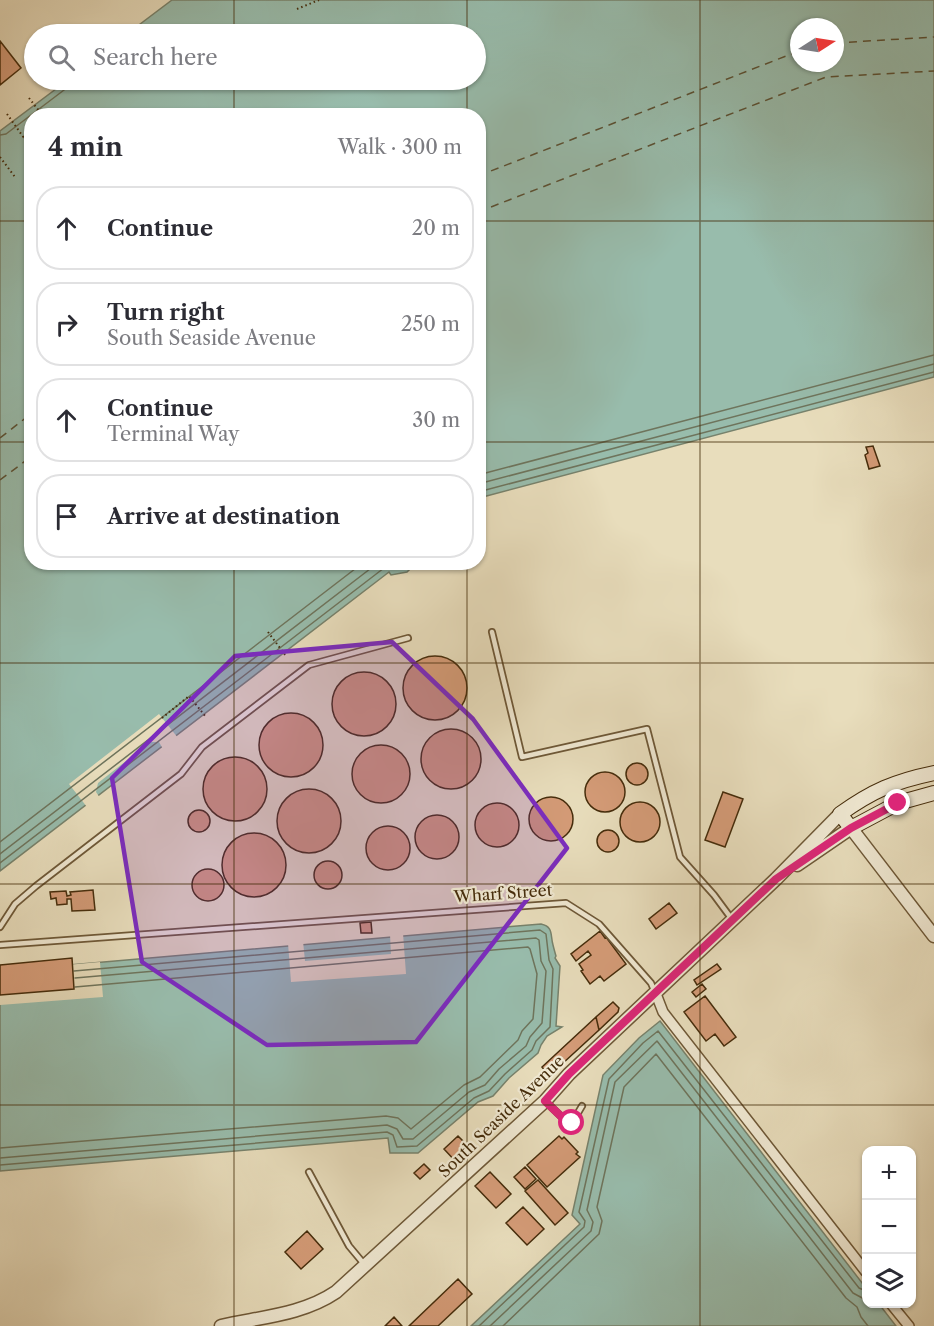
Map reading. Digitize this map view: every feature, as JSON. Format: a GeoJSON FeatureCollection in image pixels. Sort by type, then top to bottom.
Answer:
{"type":"FeatureCollection","features":[{"type":"Feature","properties":{"kind":"main road"},"geometry":{"type":"LineString","coordinates":[[934,773],[876,790],[840,814],[851,828],[898,803],[934,793]]}},
{"type":"Feature","properties":{"kind":"street","name":"South Seaside Avenue"},"geometry":{"type":"LineString","coordinates":[[221,1326],[245,1324],[284,1313],[321,1302],[336,1292],[545,1101],[569,1074],[776,879],[840,814]]}},
{"type":"Feature","properties":{"kind":"street","name":"South Seaside Avenue"},"geometry":{"type":"LineString","coordinates":[[776,879],[851,828]]}},
{"type":"Feature","properties":{"kind":"street"},"geometry":{"type":"LineString","coordinates":[[851,828],[934,936]]}},
{"type":"Feature","properties":{"kind":"street","name":"Wharf Street"},"geometry":{"type":"LineString","coordinates":[[656,994],[663,1012],[862,1266]]}},
{"type":"Feature","properties":{"kind":"street"},"geometry":{"type":"LineString","coordinates":[[894,1308],[909,1326]]}},
{"type":"Feature","properties":{"kind":"lane"},"geometry":{"type":"LineString","coordinates":[[492,632],[522,757],[647,729],[680,857],[733,920]]}},
{"type":"Feature","properties":{"kind":"lane"},"geometry":{"type":"LineString","coordinates":[[0,927],[15,904],[36,886],[181,774],[202,747],[309,665],[408,638]]}},
{"type":"Feature","properties":{"kind":"lane","name":"Wharf Street"},"geometry":{"type":"LineString","coordinates":[[0,945],[566,903],[599,924],[651,983],[656,994]]}},
{"type":"Feature","properties":{"kind":"lane"},"geometry":{"type":"LineString","coordinates":[[545,1101],[568,1123],[572,1123],[582,1106]]}},
{"type":"Feature","properties":{"kind":"lane"},"geometry":{"type":"LineString","coordinates":[[309,1172],[349,1246],[366,1266]]}},
{"type":"Feature","properties":{"kind":"path"},"geometry":{"type":"LineString","coordinates":[[297,9],[319,0]]}},
{"type":"Feature","properties":{"kind":"path"},"geometry":{"type":"LineString","coordinates":[[29,98],[36,108]]}},
{"type":"Feature","properties":{"kind":"path"},"geometry":{"type":"LineString","coordinates":[[7,114],[24,137]]}},
{"type":"Feature","properties":{"kind":"path"},"geometry":{"type":"LineString","coordinates":[[0,157],[15,177]]}},
{"type":"Feature","properties":{"kind":"path"},"geometry":{"type":"LineString","coordinates":[[268,632],[286,656]]}},
{"type":"Feature","properties":{"kind":"path"},"geometry":{"type":"LineString","coordinates":[[162,717],[189,696],[206,717]]}},
{"type":"Feature","properties":{"kind":"highlighted area"},"geometry":{"type":"Polygon","coordinates":[[[392,642],[473,719],[567,848],[416,1042],[267,1045],[142,962],[112,778],[235,656],[392,642]]]}},
{"type":"Feature","properties":{"kind":"water"},"geometry":{"type":"Polygon","coordinates":[[[172,0],[934,0],[934,377],[486,496],[486,108],[31,108],[55,90],[486,90],[486,24],[140,24],[172,0]]]}},
{"type":"Feature","properties":{"kind":"water"},"geometry":{"type":"Polygon","coordinates":[[[24,113],[24,570],[409,570],[391,575],[389,572],[0,871],[0,131],[24,113]]]}},
{"type":"Feature","properties":{"kind":"water"},"geometry":{"type":"Polygon","coordinates":[[[541,924],[550,929],[555,958],[560,966],[556,1026],[562,1027],[547,1036],[538,1053],[509,1078],[493,1096],[478,1102],[418,1153],[390,1153],[388,1138],[0,1171],[0,971],[541,924]]]}},
{"type":"Feature","properties":{"kind":"water"},"geometry":{"type":"Polygon","coordinates":[[[660,1021],[862,1283],[862,1308],[882,1308],[896,1326],[471,1326],[580,1224],[572,1215],[603,1075],[639,1038],[660,1021]]]}},
{"type":"Feature","properties":{"kind":"pier"},"geometry":{"type":"Polygon","coordinates":[[[159,714],[178,738],[163,749],[159,742],[150,742],[98,783],[96,792],[100,798],[87,807],[69,784],[159,714]]]}},
{"type":"Feature","properties":{"kind":"pier"},"geometry":{"type":"Polygon","coordinates":[[[403,933],[406,974],[291,982],[288,943],[303,941],[305,961],[391,954],[390,934],[403,933]]]}},
{"type":"Feature","properties":{"kind":"pier"},"geometry":{"type":"Polygon","coordinates":[[[100,962],[103,997],[0,1005],[0,971],[100,962]]]}},
{"type":"Feature","properties":{"kind":"building"},"geometry":{"type":"Polygon","coordinates":[[[0,41],[21,68],[0,85],[0,41]]]}},
{"type":"Feature","properties":{"kind":"building"},"geometry":{"type":"Polygon","coordinates":[[[873,446],[880,466],[869,469],[865,455],[868,453],[866,447],[873,446]]]}},
{"type":"Feature","properties":{"kind":"building"},"geometry":{"type":"Polygon","coordinates":[[[435,656],[458,665],[467,688],[458,711],[435,720],[412,711],[403,688],[412,665],[435,656]]]}},
{"type":"Feature","properties":{"kind":"building"},"geometry":{"type":"Polygon","coordinates":[[[364,672],[387,681],[396,704],[387,727],[364,736],[341,727],[332,704],[341,681],[364,672]]]}},
{"type":"Feature","properties":{"kind":"building"},"geometry":{"type":"Polygon","coordinates":[[[291,713],[309,719],[317,727],[323,745],[317,763],[309,771],[291,777],[273,771],[265,763],[259,745],[265,727],[273,719],[291,713]]]}},
{"type":"Feature","properties":{"kind":"building"},"geometry":{"type":"Polygon","coordinates":[[[451,729],[468,734],[476,742],[481,759],[476,776],[468,784],[451,789],[434,784],[426,776],[421,759],[426,742],[434,734],[451,729]]]}},
{"type":"Feature","properties":{"kind":"building"},"geometry":{"type":"Polygon","coordinates":[[[381,745],[392,747],[405,758],[410,774],[408,785],[397,798],[381,803],[370,801],[357,790],[352,774],[354,763],[365,750],[381,745]]]}},
{"type":"Feature","properties":{"kind":"building"},"geometry":{"type":"Polygon","coordinates":[[[235,757],[253,762],[258,766],[262,771],[267,789],[262,807],[258,812],[253,816],[235,821],[217,816],[212,812],[208,807],[203,789],[208,771],[212,766],[217,762],[235,757]]]}},
{"type":"Feature","properties":{"kind":"building"},"geometry":{"type":"Polygon","coordinates":[[[637,763],[645,766],[648,774],[645,782],[637,785],[629,782],[626,774],[629,766],[637,763]]]}},
{"type":"Feature","properties":{"kind":"building"},"geometry":{"type":"Polygon","coordinates":[[[605,772],[613,773],[619,778],[624,784],[624,800],[619,806],[613,811],[605,812],[597,811],[591,806],[586,800],[585,792],[586,784],[591,778],[597,773],[605,772]]]}},
{"type":"Feature","properties":{"kind":"building"},"geometry":{"type":"Polygon","coordinates":[[[309,789],[332,798],[341,821],[332,844],[309,853],[286,844],[277,821],[286,798],[309,789]]]}},
{"type":"Feature","properties":{"kind":"building"},"geometry":{"type":"Polygon","coordinates":[[[723,792],[743,799],[725,847],[705,840],[723,792]]]}},
{"type":"Feature","properties":{"kind":"building"},"geometry":{"type":"Polygon","coordinates":[[[551,797],[567,803],[573,819],[567,835],[551,841],[535,835],[529,819],[535,803],[551,797]]]}},
{"type":"Feature","properties":{"kind":"building"},"geometry":{"type":"Polygon","coordinates":[[[640,802],[648,803],[654,808],[659,814],[659,830],[654,836],[648,841],[640,842],[632,841],[626,836],[621,830],[620,822],[621,814],[626,808],[632,803],[640,802]]]}},
{"type":"Feature","properties":{"kind":"building"},"geometry":{"type":"Polygon","coordinates":[[[497,803],[513,809],[519,825],[513,841],[497,847],[481,841],[475,825],[481,809],[497,803]]]}},
{"type":"Feature","properties":{"kind":"building"},"geometry":{"type":"Polygon","coordinates":[[[199,810],[207,813],[210,821],[207,829],[199,832],[191,829],[188,821],[191,813],[199,810]]]}},
{"type":"Feature","properties":{"kind":"building"},"geometry":{"type":"Polygon","coordinates":[[[437,815],[446,816],[453,821],[458,828],[458,846],[453,853],[446,858],[437,859],[428,858],[421,853],[416,846],[415,837],[416,828],[421,821],[428,816],[437,815]]]}},
{"type":"Feature","properties":{"kind":"building"},"geometry":{"type":"Polygon","coordinates":[[[388,826],[396,827],[404,832],[409,840],[409,856],[404,864],[396,869],[388,870],[380,869],[372,864],[367,856],[366,848],[367,840],[372,832],[380,827],[388,826]]]}},
{"type":"Feature","properties":{"kind":"building"},"geometry":{"type":"Polygon","coordinates":[[[608,830],[616,833],[619,841],[616,849],[608,852],[600,849],[597,841],[600,833],[608,830]]]}},
{"type":"Feature","properties":{"kind":"building"},"geometry":{"type":"Polygon","coordinates":[[[254,833],[277,842],[286,865],[277,888],[254,897],[231,888],[222,865],[231,842],[254,833]]]}},
{"type":"Feature","properties":{"kind":"building"},"geometry":{"type":"Polygon","coordinates":[[[328,861],[338,865],[342,875],[338,885],[328,889],[318,885],[314,875],[318,865],[328,861]]]}},
{"type":"Feature","properties":{"kind":"building"},"geometry":{"type":"Polygon","coordinates":[[[208,869],[219,874],[224,885],[219,896],[208,901],[197,896],[192,885],[197,874],[208,869]]]}},
{"type":"Feature","properties":{"kind":"building"},"geometry":{"type":"Polygon","coordinates":[[[93,890],[95,910],[72,911],[71,899],[67,899],[67,904],[57,905],[56,898],[51,899],[50,892],[66,891],[67,896],[71,895],[70,892],[93,890]]]}},
{"type":"Feature","properties":{"kind":"building"},"geometry":{"type":"Polygon","coordinates":[[[669,903],[677,913],[656,929],[649,919],[669,903]]]}},
{"type":"Feature","properties":{"kind":"building"},"geometry":{"type":"Polygon","coordinates":[[[371,922],[372,933],[361,933],[360,923],[371,922]]]}},
{"type":"Feature","properties":{"kind":"building"},"geometry":{"type":"Polygon","coordinates":[[[600,931],[626,964],[604,981],[600,976],[590,984],[579,964],[591,955],[588,951],[576,961],[571,954],[600,931]]]}},
{"type":"Feature","properties":{"kind":"building"},"geometry":{"type":"Polygon","coordinates":[[[72,958],[74,989],[0,995],[0,965],[72,958]]]}},
{"type":"Feature","properties":{"kind":"building"},"geometry":{"type":"Polygon","coordinates":[[[717,964],[721,969],[697,985],[694,980],[717,964]]]}},
{"type":"Feature","properties":{"kind":"building"},"geometry":{"type":"Polygon","coordinates":[[[702,984],[706,989],[696,997],[692,992],[702,984]]]}},
{"type":"Feature","properties":{"kind":"building"},"geometry":{"type":"Polygon","coordinates":[[[705,996],[736,1037],[724,1046],[715,1034],[706,1041],[684,1012],[705,996]]]}},
{"type":"Feature","properties":{"kind":"building"},"geometry":{"type":"Polygon","coordinates":[[[613,1002],[619,1008],[618,1012],[599,1030],[596,1017],[613,1002]]]}},
{"type":"Feature","properties":{"kind":"building"},"geometry":{"type":"Polygon","coordinates":[[[596,1017],[599,1030],[549,1076],[542,1067],[596,1017]]]}},
{"type":"Feature","properties":{"kind":"building"},"geometry":{"type":"Polygon","coordinates":[[[458,1136],[472,1150],[458,1164],[444,1149],[458,1136]]]}},
{"type":"Feature","properties":{"kind":"building"},"geometry":{"type":"Polygon","coordinates":[[[559,1136],[562,1139],[564,1137],[580,1157],[547,1187],[527,1165],[559,1136]]]}},
{"type":"Feature","properties":{"kind":"building"},"geometry":{"type":"Polygon","coordinates":[[[424,1164],[430,1170],[420,1179],[414,1173],[424,1164]]]}},
{"type":"Feature","properties":{"kind":"building"},"geometry":{"type":"Polygon","coordinates":[[[525,1167],[536,1179],[525,1189],[514,1177],[525,1167]]]}},
{"type":"Feature","properties":{"kind":"building"},"geometry":{"type":"Polygon","coordinates":[[[490,1172],[511,1194],[496,1208],[475,1186],[490,1172]]]}},
{"type":"Feature","properties":{"kind":"building"},"geometry":{"type":"Polygon","coordinates":[[[538,1180],[568,1213],[555,1225],[525,1191],[538,1180]]]}},
{"type":"Feature","properties":{"kind":"building"},"geometry":{"type":"Polygon","coordinates":[[[523,1207],[544,1229],[527,1245],[506,1223],[523,1207]]]}},
{"type":"Feature","properties":{"kind":"building"},"geometry":{"type":"Polygon","coordinates":[[[307,1231],[323,1249],[301,1269],[285,1252],[307,1231]]]}},
{"type":"Feature","properties":{"kind":"building"},"geometry":{"type":"Polygon","coordinates":[[[458,1279],[472,1294],[438,1326],[409,1326],[458,1279]]]}},
{"type":"Feature","properties":{"kind":"building"},"geometry":{"type":"Polygon","coordinates":[[[394,1317],[402,1326],[385,1326],[394,1317]]]}},
{"type":"Feature","properties":{"kind":"ferry route"},"geometry":{"type":"LineString","coordinates":[[844,42],[934,37]]}},
{"type":"Feature","properties":{"kind":"ferry route"},"geometry":{"type":"LineString","coordinates":[[486,173],[790,55]]}},
{"type":"Feature","properties":{"kind":"ferry route"},"geometry":{"type":"LineString","coordinates":[[486,209],[826,77],[934,71]]}},
{"type":"Feature","properties":{"kind":"ferry route"},"geometry":{"type":"LineString","coordinates":[[0,438],[24,419]]}},
{"type":"Feature","properties":{"kind":"ferry route"},"geometry":{"type":"LineString","coordinates":[[0,480],[24,462]]}},
{"type":"Feature","properties":{"kind":"route"},"geometry":{"type":"LineString","coordinates":[[572,1123],[568,1123],[545,1101],[569,1074],[776,879],[851,828],[898,803]]}}]}
